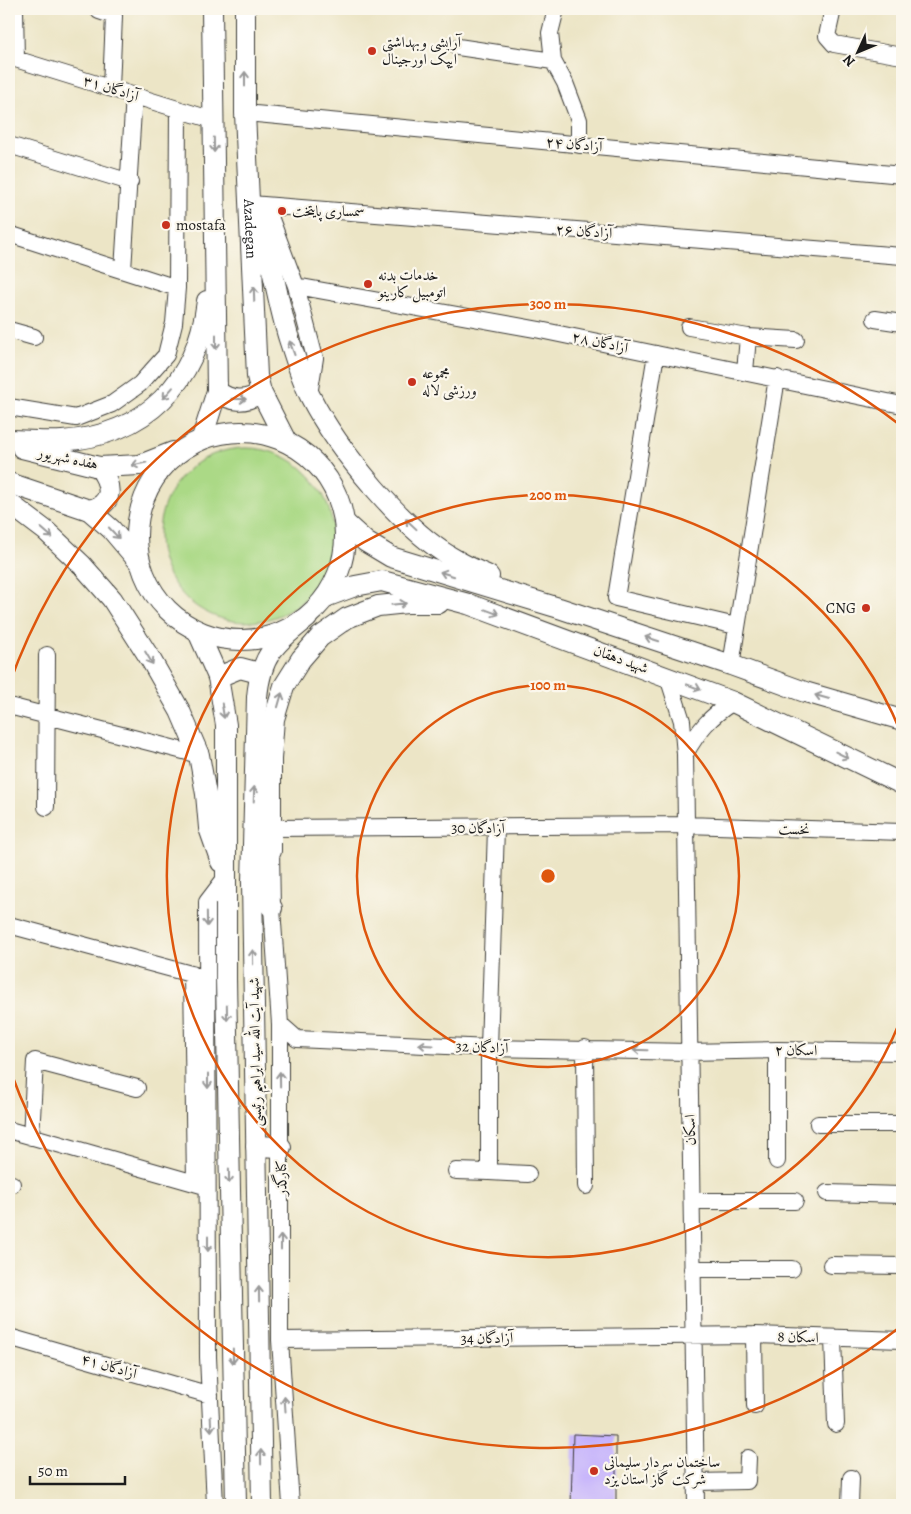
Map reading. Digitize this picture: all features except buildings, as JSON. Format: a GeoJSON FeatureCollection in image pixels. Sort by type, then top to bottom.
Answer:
{"type":"FeatureCollection","features":[{"type":"Feature","properties":{"kind":"main road"},"geometry":{"type":"LineString","coordinates":[[139,562],[136,531],[141,504],[152,480],[169,460],[193,443],[217,391],[212,9]]}},
{"type":"Feature","properties":{"kind":"main road","name":"Azadegan"},"geometry":{"type":"LineString","coordinates":[[245,9],[245,113],[258,205],[257,376],[261,392],[286,441]]}},
{"type":"Feature","properties":{"kind":"main road"},"geometry":{"type":"LineString","coordinates":[[258,205],[289,338],[309,394],[358,469],[426,538],[456,561],[559,608]]}},
{"type":"Feature","properties":{"kind":"main road"},"geometry":{"type":"LineString","coordinates":[[9,440],[63,441],[100,433],[127,425],[155,406],[190,366],[198,344],[206,316],[216,232]]}},
{"type":"Feature","properties":{"kind":"main road"},"geometry":{"type":"LineString","coordinates":[[217,391],[227,398],[240,400],[251,398],[261,392]]}},
{"type":"Feature","properties":{"kind":"main road","name":"هفده شهریور"},"geometry":{"type":"LineString","coordinates":[[9,445],[99,467],[140,465],[193,443],[230,432],[259,433],[286,441]]}},
{"type":"Feature","properties":{"kind":"main road"},"geometry":{"type":"LineString","coordinates":[[9,483],[89,510],[111,529],[139,562],[152,591],[172,615],[198,632],[226,640],[254,640],[282,633],[307,618],[328,596],[340,573],[344,557],[345,523],[335,490],[315,461],[286,441]]}},
{"type":"Feature","properties":{"kind":"main road"},"geometry":{"type":"LineString","coordinates":[[89,510],[97,508],[104,502],[110,490],[109,481],[99,467]]}},
{"type":"Feature","properties":{"kind":"main road"},"geometry":{"type":"LineString","coordinates":[[9,503],[82,564],[112,599],[180,711],[199,755],[206,794],[209,828],[226,876]]}},
{"type":"Feature","properties":{"kind":"main road","name":"شهید دهقان"},"geometry":{"type":"LineString","coordinates":[[345,523],[366,542],[391,557],[559,608],[731,665],[805,692],[902,720]]}},
{"type":"Feature","properties":{"kind":"main road"},"geometry":{"type":"LineString","coordinates":[[382,581],[378,578],[375,568],[382,560],[391,557]]}},
{"type":"Feature","properties":{"kind":"main road","name":"شهید دهقان"},"geometry":{"type":"LineString","coordinates":[[328,596],[355,586],[382,581],[468,604],[668,676],[733,702],[902,784]]}},
{"type":"Feature","properties":{"kind":"main road"},"geometry":{"type":"LineString","coordinates":[[272,908],[252,882],[271,851],[270,828],[274,719],[284,686],[301,659],[320,637],[347,618],[378,606],[407,603],[468,604]]}},
{"type":"Feature","properties":{"kind":"main road","name":"شهید آیت الله سید ابراهیم رئیسی"},"geometry":{"type":"LineString","coordinates":[[262,1505],[252,882],[259,673],[276,643],[307,618]]}},
{"type":"Feature","properties":{"kind":"main road","name":"شهید آیت الله سید ابراهیم رئیسی"},"geometry":{"type":"LineString","coordinates":[[198,632],[218,678],[226,725],[226,876],[236,1505]]}},
{"type":"Feature","properties":{"kind":"main road"},"geometry":{"type":"LineString","coordinates":[[218,678],[240,668],[259,673]]}},
{"type":"Feature","properties":{"kind":"main road"},"geometry":{"type":"LineString","coordinates":[[256,1146],[281,1147]]}},
{"type":"Feature","properties":{"kind":"street"},"geometry":{"type":"LineString","coordinates":[[12,58],[14,9]]}},
{"type":"Feature","properties":{"kind":"street"},"geometry":{"type":"LineString","coordinates":[[556,9],[550,33],[553,61],[565,82],[579,120],[578,145]]}},
{"type":"Feature","properties":{"kind":"street"},"geometry":{"type":"LineString","coordinates":[[833,9],[828,36],[834,44],[902,56]]}},
{"type":"Feature","properties":{"kind":"street"},"geometry":{"type":"LineString","coordinates":[[99,12],[114,16],[111,88]]}},
{"type":"Feature","properties":{"kind":"street"},"geometry":{"type":"LineString","coordinates":[[458,47],[553,61]]}},
{"type":"Feature","properties":{"kind":"street","name":"۳۱ آزادگان"},"geometry":{"type":"LineString","coordinates":[[12,58],[213,120]]}},
{"type":"Feature","properties":{"kind":"street"},"geometry":{"type":"LineString","coordinates":[[122,270],[130,182],[134,96]]}},
{"type":"Feature","properties":{"kind":"street"},"geometry":{"type":"LineString","coordinates":[[9,406],[76,418],[112,404],[140,384],[166,355],[174,323],[177,288],[178,109]]}},
{"type":"Feature","properties":{"kind":"street","name":"۲۴ آزادگان"},"geometry":{"type":"LineString","coordinates":[[245,113],[902,175]]}},
{"type":"Feature","properties":{"kind":"street"},"geometry":{"type":"LineString","coordinates":[[9,145],[130,182]]}},
{"type":"Feature","properties":{"kind":"street"},"geometry":{"type":"LineString","coordinates":[[258,205],[296,286],[315,358],[309,394]]}},
{"type":"Feature","properties":{"kind":"street","name":"۲۶ آزادگان"},"geometry":{"type":"LineString","coordinates":[[258,205],[902,256]]}},
{"type":"Feature","properties":{"kind":"street"},"geometry":{"type":"LineString","coordinates":[[9,234],[177,288]]}},
{"type":"Feature","properties":{"kind":"street","name":"۲۸ آزادگان"},"geometry":{"type":"LineString","coordinates":[[296,286],[540,330],[902,405]]}},
{"type":"Feature","properties":{"kind":"street"},"geometry":{"type":"LineString","coordinates":[[875,319],[902,323]]}},
{"type":"Feature","properties":{"kind":"street"},"geometry":{"type":"LineString","coordinates":[[689,327],[748,337],[796,340]]}},
{"type":"Feature","properties":{"kind":"street"},"geometry":{"type":"LineString","coordinates":[[9,330],[34,337]]}},
{"type":"Feature","properties":{"kind":"street"},"geometry":{"type":"LineString","coordinates":[[745,372],[748,337]]}},
{"type":"Feature","properties":{"kind":"street"},"geometry":{"type":"LineString","coordinates":[[656,354],[616,598],[736,626]]}},
{"type":"Feature","properties":{"kind":"street"},"geometry":{"type":"LineString","coordinates":[[731,665],[776,378]]}},
{"type":"Feature","properties":{"kind":"street"},"geometry":{"type":"LineString","coordinates":[[46,807],[47,655]]}},
{"type":"Feature","properties":{"kind":"street","name":"اسکان"},"geometry":{"type":"LineString","coordinates":[[668,676],[682,721],[684,754],[696,1505]]}},
{"type":"Feature","properties":{"kind":"street"},"geometry":{"type":"LineString","coordinates":[[684,754],[700,730],[714,714],[733,702]]}},
{"type":"Feature","properties":{"kind":"street"},"geometry":{"type":"LineString","coordinates":[[9,706],[199,755]]}},
{"type":"Feature","properties":{"kind":"street","name":"آزادگان 30"},"geometry":{"type":"LineString","coordinates":[[270,828],[496,828],[686,825]]}},
{"type":"Feature","properties":{"kind":"street","name":"نخست"},"geometry":{"type":"LineString","coordinates":[[686,825],[902,832]]}},
{"type":"Feature","properties":{"kind":"street"},"geometry":{"type":"LineString","coordinates":[[489,1172],[489,1048],[496,828]]}},
{"type":"Feature","properties":{"kind":"street","name":"کنارگذر"},"geometry":{"type":"LineString","coordinates":[[271,851],[272,908],[280,1024],[280,1340],[291,1505]]}},
{"type":"Feature","properties":{"kind":"street"},"geometry":{"type":"LineString","coordinates":[[215,1505],[201,1185],[200,976],[207,902],[226,876]]}},
{"type":"Feature","properties":{"kind":"street"},"geometry":{"type":"LineString","coordinates":[[9,925],[200,976]]}},
{"type":"Feature","properties":{"kind":"street","name":"آزادگان 32"},"geometry":{"type":"LineString","coordinates":[[280,1024],[297,1039],[489,1048],[585,1048],[689,1052]]}},
{"type":"Feature","properties":{"kind":"street"},"geometry":{"type":"LineString","coordinates":[[585,1048],[586,1186]]}},
{"type":"Feature","properties":{"kind":"street"},"geometry":{"type":"LineString","coordinates":[[777,1050],[777,1161]]}},
{"type":"Feature","properties":{"kind":"street","name":"اسکان ۲"},"geometry":{"type":"LineString","coordinates":[[689,1052],[777,1050],[902,1052]]}},
{"type":"Feature","properties":{"kind":"street"},"geometry":{"type":"LineString","coordinates":[[31,1137],[34,1062],[137,1088]]}},
{"type":"Feature","properties":{"kind":"street"},"geometry":{"type":"LineString","coordinates":[[818,1124],[902,1124]]}},
{"type":"Feature","properties":{"kind":"street"},"geometry":{"type":"LineString","coordinates":[[9,1130],[201,1185]]}},
{"type":"Feature","properties":{"kind":"street"},"geometry":{"type":"LineString","coordinates":[[456,1171],[528,1174]]}},
{"type":"Feature","properties":{"kind":"street"},"geometry":{"type":"LineString","coordinates":[[826,1193],[902,1195]]}},
{"type":"Feature","properties":{"kind":"street"},"geometry":{"type":"LineString","coordinates":[[692,1201],[795,1202]]}},
{"type":"Feature","properties":{"kind":"street"},"geometry":{"type":"LineString","coordinates":[[831,1264],[902,1266]]}},
{"type":"Feature","properties":{"kind":"street"},"geometry":{"type":"LineString","coordinates":[[692,1268],[792,1269]]}},
{"type":"Feature","properties":{"kind":"street"},"geometry":{"type":"LineString","coordinates":[[754,1335],[755,1406]]}},
{"type":"Feature","properties":{"kind":"street","name":"اسکان 8"},"geometry":{"type":"LineString","coordinates":[[694,1336],[754,1335],[902,1340]]}},
{"type":"Feature","properties":{"kind":"street","name":"آزادگان 34"},"geometry":{"type":"LineString","coordinates":[[280,1340],[694,1336]]}},
{"type":"Feature","properties":{"kind":"street","name":"آزادگان ۴۱"},"geometry":{"type":"LineString","coordinates":[[9,1337],[210,1395]]}},
{"type":"Feature","properties":{"kind":"street"},"geometry":{"type":"LineString","coordinates":[[833,1338],[836,1424]]}},
{"type":"Feature","properties":{"kind":"street"},"geometry":{"type":"LineString","coordinates":[[696,1482],[747,1482],[748,1458]]}},
{"type":"Feature","properties":{"kind":"street"},"geometry":{"type":"LineString","coordinates":[[850,1505],[851,1478]]}},
{"type":"Feature","properties":{"kind":"green space"},"geometry":{"type":"Polygon","coordinates":[[[237,448],[255,448],[287,458],[308,473],[323,494],[333,526],[333,544],[323,576],[308,597],[287,612],[271,618],[255,622],[237,622],[205,612],[184,597],[169,576],[163,560],[159,544],[159,526],[169,494],[184,473],[205,458],[221,452],[237,448]]]}},
{"type":"Feature","properties":{"kind":"place","name":"آرایشی وبهداشتی ایپک اورجینال"},"geometry":{"type":"Point","coordinates":[372,51]}},
{"type":"Feature","properties":{"kind":"place","name":"سمساری پایتخت"},"geometry":{"type":"Point","coordinates":[282,211]}},
{"type":"Feature","properties":{"kind":"place","name":"mostafa"},"geometry":{"type":"Point","coordinates":[166,225]}},
{"type":"Feature","properties":{"kind":"place","name":"خدمات بدنه اتومبیل کارینو"},"geometry":{"type":"Point","coordinates":[368,284]}},
{"type":"Feature","properties":{"kind":"place","name":"مجموعه ورزشی لاله"},"geometry":{"type":"Point","coordinates":[412,382]}},
{"type":"Feature","properties":{"kind":"place","name":"CNG"},"geometry":{"type":"Point","coordinates":[866,608]}},
{"type":"Feature","properties":{"kind":"place","name":"ساختمان سردار سلیمانی شرکت گاز استان یزد"},"geometry":{"type":"Point","coordinates":[594,1471]}}]}
